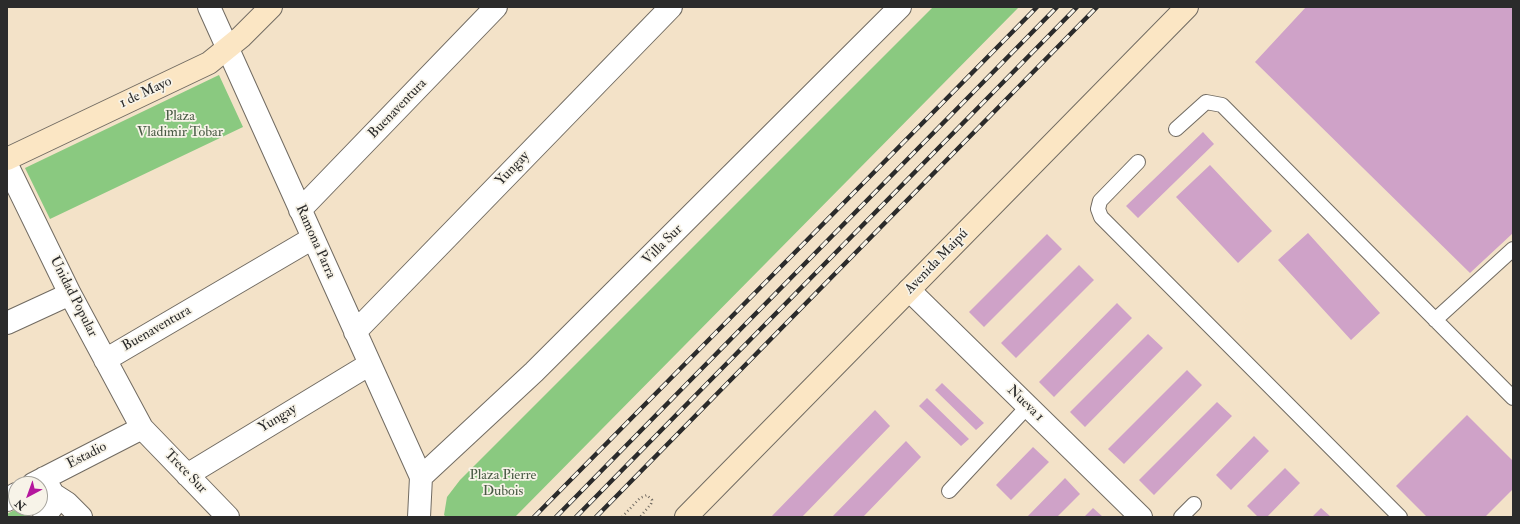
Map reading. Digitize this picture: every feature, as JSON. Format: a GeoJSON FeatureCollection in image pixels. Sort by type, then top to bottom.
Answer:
{"type":"FeatureCollection","features":[{"type":"Feature","properties":{"kind":"main road","name":"1 de Mayo"},"geometry":{"type":"LineString","coordinates":[[7,159],[209,63],[228,48],[271,7]]}},
{"type":"Feature","properties":{"kind":"main road","name":"Avenida Maipú"},"geometry":{"type":"LineString","coordinates":[[686,517],[1187,7]]}},
{"type":"Feature","properties":{"kind":"street","name":"Ramona Parra"},"geometry":{"type":"LineString","coordinates":[[210,7],[421,477]]}},
{"type":"Feature","properties":{"kind":"street","name":"Buenaventura"},"geometry":{"type":"LineString","coordinates":[[300,210],[496,7]]}},
{"type":"Feature","properties":{"kind":"street","name":"Yungay"},"geometry":{"type":"LineString","coordinates":[[355,332],[671,7]]}},
{"type":"Feature","properties":{"kind":"street","name":"Villa Sur"},"geometry":{"type":"LineString","coordinates":[[421,477],[557,350],[900,7]]}},
{"type":"Feature","properties":{"kind":"street","name":"Unidad Popular"},"geometry":{"type":"LineString","coordinates":[[7,165],[70,294],[142,428]]}},
{"type":"Feature","properties":{"kind":"street","name":"Buenaventura"},"geometry":{"type":"LineString","coordinates":[[105,360],[313,238]]}},
{"type":"Feature","properties":{"kind":"street","name":"Nueva 1"},"geometry":{"type":"LineString","coordinates":[[909,290],[1141,517]]}},
{"type":"Feature","properties":{"kind":"street"},"geometry":{"type":"LineString","coordinates":[[7,323],[70,294]]}},
{"type":"Feature","properties":{"kind":"street","name":"Yungay"},"geometry":{"type":"LineString","coordinates":[[187,475],[370,364]]}},
{"type":"Feature","properties":{"kind":"street","name":"Trece Sur"},"geometry":{"type":"LineString","coordinates":[[142,428],[228,517]]}},
{"type":"Feature","properties":{"kind":"street","name":"Estadio"},"geometry":{"type":"LineString","coordinates":[[48,483],[142,428]]}},
{"type":"Feature","properties":{"kind":"street"},"geometry":{"type":"LineString","coordinates":[[418,516],[421,477]]}},
{"type":"Feature","properties":{"kind":"street"},"geometry":{"type":"LineString","coordinates":[[48,488],[67,503],[81,517]]}},
{"type":"Feature","properties":{"kind":"street"},"geometry":{"type":"LineString","coordinates":[[48,496],[52,507],[48,512]]}},
{"type":"Feature","properties":{"kind":"lane"},"geometry":{"type":"LineString","coordinates":[[1176,130],[1206,102],[1222,104],[1513,398]]}},
{"type":"Feature","properties":{"kind":"lane"},"geometry":{"type":"LineString","coordinates":[[1138,162],[1100,201],[1098,209],[1101,217],[1400,517]]}},
{"type":"Feature","properties":{"kind":"lane"},"geometry":{"type":"LineString","coordinates":[[1435,320],[1513,249]]}},
{"type":"Feature","properties":{"kind":"lane"},"geometry":{"type":"LineString","coordinates":[[949,491],[1028,406]]}},
{"type":"Feature","properties":{"kind":"lane"},"geometry":{"type":"LineString","coordinates":[[1181,517],[1194,504]]}},
{"type":"Feature","properties":{"kind":"path"},"geometry":{"type":"LineString","coordinates":[[622,517],[640,498],[647,495],[652,500],[651,504],[640,517]]}},
{"type":"Feature","properties":{"kind":"green space","name":"Plaza Pierre Dubois"},"geometry":{"type":"Polygon","coordinates":[[[933,7],[1019,7],[515,517],[446,517],[444,515],[447,497],[460,480],[933,7]]]}},
{"type":"Feature","properties":{"kind":"green space","name":"Plaza Vladimir Tobar"},"geometry":{"type":"Polygon","coordinates":[[[219,75],[243,127],[50,219],[25,168],[219,75]]]}},
{"type":"Feature","properties":{"kind":"green space"},"geometry":{"type":"Polygon","coordinates":[[[7,514],[8,516],[29,516],[7,517],[7,514]]]}},
{"type":"Feature","properties":{"kind":"building"},"geometry":{"type":"Polygon","coordinates":[[[1306,7],[1513,7],[1513,233],[1470,273],[1255,62],[1306,7]]]}},
{"type":"Feature","properties":{"kind":"building"},"geometry":{"type":"Polygon","coordinates":[[[1203,132],[1214,144],[1138,218],[1126,206],[1203,132]]]}},
{"type":"Feature","properties":{"kind":"building"},"geometry":{"type":"Polygon","coordinates":[[[1210,165],[1272,231],[1238,263],[1176,197],[1210,165]]]}},
{"type":"Feature","properties":{"kind":"building"},"geometry":{"type":"Polygon","coordinates":[[[1308,233],[1380,313],[1351,340],[1278,260],[1308,233]]]}},
{"type":"Feature","properties":{"kind":"building"},"geometry":{"type":"Polygon","coordinates":[[[1047,234],[1062,249],[984,327],[969,312],[1047,234]]]}},
{"type":"Feature","properties":{"kind":"building"},"geometry":{"type":"Polygon","coordinates":[[[1079,265],[1094,280],[1016,358],[1001,343],[1079,265]]]}},
{"type":"Feature","properties":{"kind":"building"},"geometry":{"type":"Polygon","coordinates":[[[1117,303],[1132,318],[1054,397],[1039,382],[1117,303]]]}},
{"type":"Feature","properties":{"kind":"building"},"geometry":{"type":"Polygon","coordinates":[[[1148,334],[1163,348],[1085,427],[1070,412],[1148,334]]]}},
{"type":"Feature","properties":{"kind":"building"},"geometry":{"type":"Polygon","coordinates":[[[1187,370],[1202,385],[1124,464],[1108,449],[1187,370]]]}},
{"type":"Feature","properties":{"kind":"building"},"geometry":{"type":"Polygon","coordinates":[[[942,383],[984,423],[976,430],[935,390],[942,383]]]}},
{"type":"Feature","properties":{"kind":"building"},"geometry":{"type":"Polygon","coordinates":[[[927,398],[969,439],[961,446],[919,406],[927,398]]]}},
{"type":"Feature","properties":{"kind":"building"},"geometry":{"type":"Polygon","coordinates":[[[1217,402],[1232,416],[1154,495],[1139,480],[1217,402]]]}},
{"type":"Feature","properties":{"kind":"building"},"geometry":{"type":"Polygon","coordinates":[[[875,410],[890,426],[802,517],[771,517],[875,410]]]}},
{"type":"Feature","properties":{"kind":"building"},"geometry":{"type":"Polygon","coordinates":[[[1467,415],[1513,461],[1513,489],[1485,517],[1427,517],[1396,486],[1467,415]]]}},
{"type":"Feature","properties":{"kind":"building"},"geometry":{"type":"Polygon","coordinates":[[[1254,436],[1269,451],[1231,490],[1216,475],[1254,436]]]}},
{"type":"Feature","properties":{"kind":"building"},"geometry":{"type":"Polygon","coordinates":[[[906,441],[921,457],[863,517],[832,517],[906,441]]]}},
{"type":"Feature","properties":{"kind":"building"},"geometry":{"type":"Polygon","coordinates":[[[1033,447],[1049,462],[1011,500],[996,485],[1033,447]]]}},
{"type":"Feature","properties":{"kind":"building"},"geometry":{"type":"Polygon","coordinates":[[[1285,468],[1300,483],[1267,517],[1258,517],[1247,506],[1285,468]]]}},
{"type":"Feature","properties":{"kind":"building"},"geometry":{"type":"Polygon","coordinates":[[[1065,478],[1080,494],[1057,517],[1027,517],[1065,478]]]}},
{"type":"Feature","properties":{"kind":"building"},"geometry":{"type":"Polygon","coordinates":[[[1093,508],[1103,517],[1084,517],[1093,508]]]}},
{"type":"Feature","properties":{"kind":"building"},"geometry":{"type":"Polygon","coordinates":[[[1321,508],[1331,517],[1312,517],[1321,508]]]}},
{"type":"Feature","properties":{"kind":"railway"},"geometry":{"type":"LineString","coordinates":[[534,517],[1037,7]]}},
{"type":"Feature","properties":{"kind":"railway"},"geometry":{"type":"LineString","coordinates":[[556,517],[1057,7]]}},
{"type":"Feature","properties":{"kind":"railway"},"geometry":{"type":"LineString","coordinates":[[576,517],[1077,7]]}},
{"type":"Feature","properties":{"kind":"railway"},"geometry":{"type":"LineString","coordinates":[[596,517],[1097,7]]}}]}
